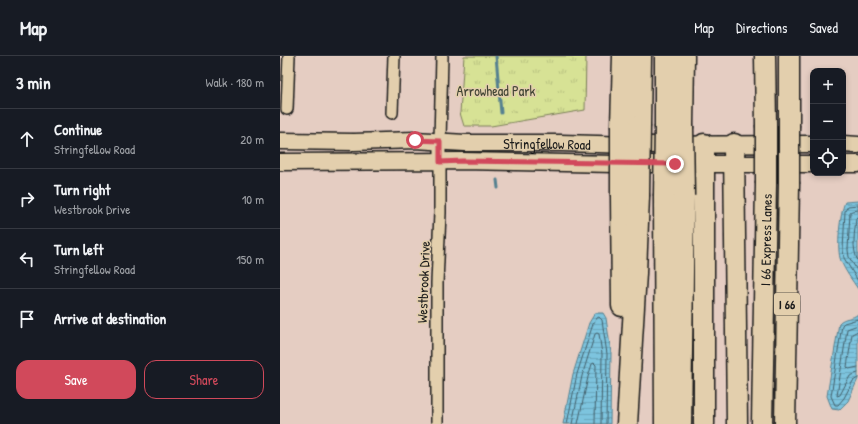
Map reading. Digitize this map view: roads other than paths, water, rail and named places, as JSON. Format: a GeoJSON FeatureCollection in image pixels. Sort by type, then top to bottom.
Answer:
{"type":"FeatureCollection","features":[{"type":"Feature","properties":{"kind":"highway"},"geometry":{"type":"LineString","coordinates":[[623,56],[631,125],[624,424]]}},
{"type":"Feature","properties":{"kind":"highway"},"geometry":{"type":"LineString","coordinates":[[631,125],[641,56]]}},
{"type":"Feature","properties":{"kind":"highway"},"geometry":{"type":"LineString","coordinates":[[665,56],[684,196],[681,424]]}},
{"type":"Feature","properties":{"kind":"highway"},"geometry":{"type":"LineString","coordinates":[[665,424],[664,196],[684,56]]}},
{"type":"Feature","properties":{"kind":"highway","name":"I 66 Express Lanes"},"geometry":{"type":"LineString","coordinates":[[762,424],[766,184],[766,56]]}},
{"type":"Feature","properties":{"kind":"highway","name":"I 66"},"geometry":{"type":"LineString","coordinates":[[785,424],[789,184],[789,56]]}},
{"type":"Feature","properties":{"kind":"highway"},"geometry":{"type":"LineString","coordinates":[[704,144],[704,424]]}},
{"type":"Feature","properties":{"kind":"highway"},"geometry":{"type":"LineString","coordinates":[[734,144],[737,424]]}},
{"type":"Feature","properties":{"kind":"highway"},"geometry":{"type":"LineString","coordinates":[[627,424],[636,273],[630,196]]}},
{"type":"Feature","properties":{"kind":"main road","name":"Stringfellow Road"},"geometry":{"type":"LineString","coordinates":[[280,140],[440,141],[465,143],[810,144]]}},
{"type":"Feature","properties":{"kind":"main road"},"geometry":{"type":"LineString","coordinates":[[846,144],[858,145]]}},
{"type":"Feature","properties":{"kind":"main road","name":"Stringfellow Road"},"geometry":{"type":"LineString","coordinates":[[280,162],[462,161],[704,165],[810,164]]}},
{"type":"Feature","properties":{"kind":"main road"},"geometry":{"type":"LineString","coordinates":[[846,164],[858,164]]}},
{"type":"Feature","properties":{"kind":"street"},"geometry":{"type":"LineString","coordinates":[[287,109],[289,56]]}},
{"type":"Feature","properties":{"kind":"street"},"geometry":{"type":"LineString","coordinates":[[392,113],[394,56]]}},
{"type":"Feature","properties":{"kind":"street","name":"Westbrook Drive"},"geometry":{"type":"LineString","coordinates":[[437,424],[437,283],[440,213],[442,56]]}},
{"type":"Feature","properties":{"kind":"water"},"geometry":{"type":"Polygon","coordinates":[[[858,201],[858,289],[841,261],[839,232],[845,202],[858,201]]]}},
{"type":"Feature","properties":{"kind":"water"},"geometry":{"type":"Polygon","coordinates":[[[595,313],[603,313],[606,318],[611,353],[610,424],[563,424],[573,374],[589,323],[595,313]]]}},
{"type":"Feature","properties":{"kind":"water"},"geometry":{"type":"Polygon","coordinates":[[[858,314],[858,379],[848,401],[839,410],[832,409],[827,396],[839,323],[858,314]]]}},
{"type":"Feature","properties":{"kind":"waterway"},"geometry":{"type":"LineString","coordinates":[[496,56],[501,113]]}},
{"type":"Feature","properties":{"kind":"waterway"},"geometry":{"type":"LineString","coordinates":[[497,180],[498,188]]}},
{"type":"Feature","properties":{"kind":"park label","name":"Arrowhead Park"},"geometry":{"type":"Point","coordinates":[496,90]}}]}
